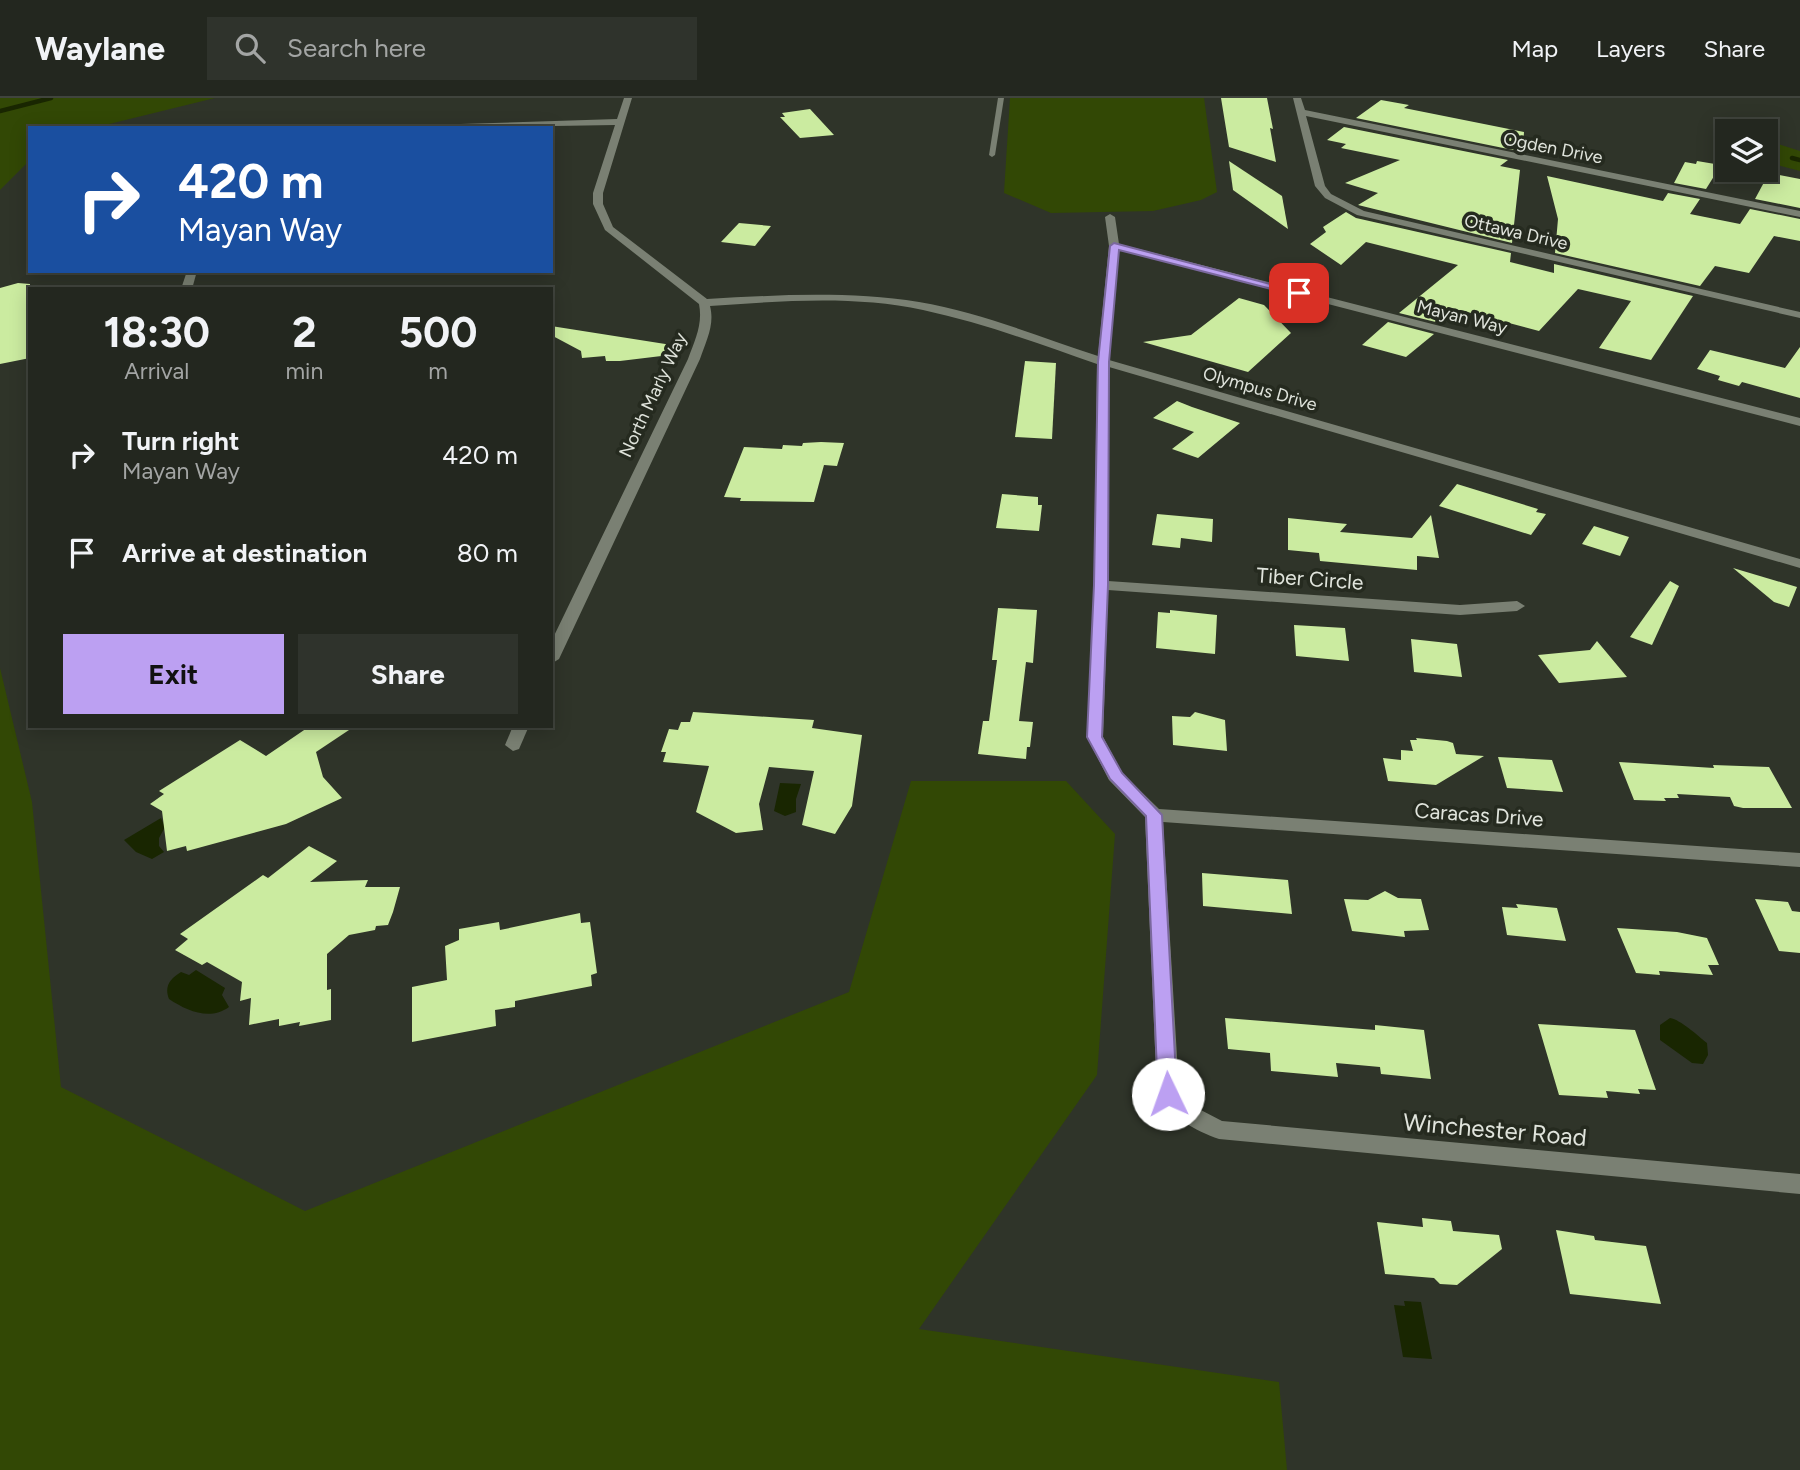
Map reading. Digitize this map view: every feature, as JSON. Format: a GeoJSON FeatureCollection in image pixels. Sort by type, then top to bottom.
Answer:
{"type":"FeatureCollection","features":[{"type":"Feature","properties":{"kind":"street"},"geometry":{"type":"LineString","coordinates":[[628,98],[598,193],[602,216],[621,240],[648,257],[704,303]]}},
{"type":"Feature","properties":{"kind":"street","name":"Ottawa Drive"},"geometry":{"type":"LineString","coordinates":[[1297,98],[1320,186],[1328,195],[1361,213],[1800,315]]}},
{"type":"Feature","properties":{"kind":"street","name":"Ogden Drive"},"geometry":{"type":"LineString","coordinates":[[1300,112],[1800,214]]}},
{"type":"Feature","properties":{"kind":"street"},"geometry":{"type":"LineString","coordinates":[[492,126],[620,122]]}},
{"type":"Feature","properties":{"kind":"street"},"geometry":{"type":"LineString","coordinates":[[1110,217],[1114,246],[1104,362],[1101,585],[1095,737],[1115,776],[1154,815]]}},
{"type":"Feature","properties":{"kind":"street","name":"Mayan Way"},"geometry":{"type":"LineString","coordinates":[[1114,246],[1800,422]]}},
{"type":"Feature","properties":{"kind":"street","name":"Olympus Drive"},"geometry":{"type":"LineString","coordinates":[[704,303],[778,298],[854,298],[921,306],[982,321],[1104,362],[1800,564]]}},
{"type":"Feature","properties":{"kind":"street","name":"North Marly Way"},"geometry":{"type":"LineString","coordinates":[[553,655],[694,359],[705,328],[707,316],[704,303]]}},
{"type":"Feature","properties":{"kind":"street","name":"Tiber Circle"},"geometry":{"type":"LineString","coordinates":[[1101,585],[1460,610],[1517,606]]}},
{"type":"Feature","properties":{"kind":"street"},"geometry":{"type":"LineString","coordinates":[[513,745],[520,728]]}},
{"type":"Feature","properties":{"kind":"street","name":"Caracas Drive"},"geometry":{"type":"LineString","coordinates":[[1154,815],[1800,860]]}},
{"type":"Feature","properties":{"kind":"street","name":"Winchester Road"},"geometry":{"type":"LineString","coordinates":[[1154,815],[1168,1094],[1189,1114],[1219,1130],[1800,1184]]}},
{"type":"Feature","properties":{"kind":"lane"},"geometry":{"type":"LineString","coordinates":[[992,155],[1001,98]]}},
{"type":"Feature","properties":{"kind":"green space"},"geometry":{"type":"Polygon","coordinates":[[[0,98],[215,98],[101,126],[28,126],[28,162],[0,190],[0,98]]]}},
{"type":"Feature","properties":{"kind":"green space"},"geometry":{"type":"Polygon","coordinates":[[[1010,98],[1204,98],[1217,192],[1201,200],[1153,211],[1051,213],[1004,193],[1010,98]]]}},
{"type":"Feature","properties":{"kind":"green space"},"geometry":{"type":"Polygon","coordinates":[[[1778,144],[1800,151],[1800,171],[1778,165],[1778,144]]]}},
{"type":"Feature","properties":{"kind":"green space"},"geometry":{"type":"Polygon","coordinates":[[[0,668],[32,802],[61,1087],[305,1211],[849,992],[911,781],[1066,781],[1115,834],[1097,1075],[919,1329],[1279,1382],[1287,1470],[0,1470],[0,668]]]}},
{"type":"Feature","properties":{"kind":"shaded area"},"geometry":{"type":"Polygon","coordinates":[[[780,783],[801,784],[796,799],[796,812],[785,816],[774,811],[780,783]]]}},
{"type":"Feature","properties":{"kind":"shaded area"},"geometry":{"type":"Polygon","coordinates":[[[161,818],[165,827],[159,838],[159,846],[164,852],[152,859],[136,852],[124,840],[161,818]]]}},
{"type":"Feature","properties":{"kind":"shaded area"},"geometry":{"type":"Polygon","coordinates":[[[196,970],[225,988],[222,995],[229,1007],[206,1014],[183,1007],[169,999],[167,990],[171,980],[181,972],[189,975],[196,970]]]}},
{"type":"Feature","properties":{"kind":"shaded area"},"geometry":{"type":"Polygon","coordinates":[[[1670,1018],[1707,1043],[1708,1055],[1703,1064],[1692,1063],[1660,1040],[1660,1025],[1670,1018]]]}},
{"type":"Feature","properties":{"kind":"shaded area"},"geometry":{"type":"Polygon","coordinates":[[[1404,1301],[1421,1302],[1432,1359],[1403,1357],[1394,1305],[1405,1306],[1404,1301]]]}},
{"type":"Feature","properties":{"kind":"building"},"geometry":{"type":"Polygon","coordinates":[[[1221,98],[1267,98],[1276,162],[1229,147],[1221,98]]]}},
{"type":"Feature","properties":{"kind":"building"},"geometry":{"type":"Polygon","coordinates":[[[1381,100],[1409,105],[1404,108],[1524,132],[1523,147],[1518,151],[1356,118],[1381,100]]]}},
{"type":"Feature","properties":{"kind":"building"},"geometry":{"type":"Polygon","coordinates":[[[810,109],[834,135],[800,138],[780,117],[785,117],[782,113],[810,109]]]}},
{"type":"Feature","properties":{"kind":"building"},"geometry":{"type":"Polygon","coordinates":[[[1344,127],[1508,160],[1500,166],[1520,170],[1512,243],[1358,205],[1378,193],[1345,183],[1400,160],[1341,148],[1346,144],[1327,140],[1344,127]]]}},
{"type":"Feature","properties":{"kind":"building"},"geometry":{"type":"Polygon","coordinates":[[[1229,161],[1282,196],[1288,229],[1233,190],[1229,161]]]}},
{"type":"Feature","properties":{"kind":"building"},"geometry":{"type":"Polygon","coordinates":[[[1697,161],[1715,164],[1715,175],[1706,189],[1674,183],[1685,162],[1696,164],[1697,161]]]}},
{"type":"Feature","properties":{"kind":"building"},"geometry":{"type":"Polygon","coordinates":[[[1778,175],[1800,179],[1800,208],[1755,199],[1764,182],[1778,182],[1778,175]]]}},
{"type":"Feature","properties":{"kind":"building"},"geometry":{"type":"Polygon","coordinates":[[[1547,176],[1663,201],[1668,193],[1700,199],[1690,214],[1740,224],[1750,209],[1800,219],[1800,241],[1774,236],[1749,273],[1715,266],[1700,286],[1555,253],[1558,219],[1547,176]]]}},
{"type":"Feature","properties":{"kind":"building"},"geometry":{"type":"Polygon","coordinates":[[[1346,212],[1356,218],[1511,253],[1510,262],[1554,273],[1554,264],[1693,296],[1651,360],[1599,348],[1631,301],[1578,289],[1539,331],[1460,310],[1452,311],[1444,324],[1399,313],[1458,265],[1366,242],[1341,265],[1310,244],[1326,232],[1323,227],[1346,212]]]}},
{"type":"Feature","properties":{"kind":"building"},"geometry":{"type":"Polygon","coordinates":[[[739,223],[771,226],[755,246],[721,242],[739,223]]]}},
{"type":"Feature","properties":{"kind":"building"},"geometry":{"type":"Polygon","coordinates":[[[18,283],[30,284],[28,358],[0,364],[0,288],[18,283]]]}},
{"type":"Feature","properties":{"kind":"building"},"geometry":{"type":"Polygon","coordinates":[[[1239,298],[1264,305],[1291,333],[1248,372],[1143,342],[1191,335],[1239,298]]]}},
{"type":"Feature","properties":{"kind":"building"},"geometry":{"type":"Polygon","coordinates":[[[1388,322],[1434,334],[1406,357],[1362,345],[1388,322]]]}},
{"type":"Feature","properties":{"kind":"building"},"geometry":{"type":"Polygon","coordinates":[[[553,326],[678,346],[678,354],[620,361],[606,361],[605,356],[582,358],[581,351],[553,336],[553,326]]]}},
{"type":"Feature","properties":{"kind":"building"},"geometry":{"type":"Polygon","coordinates":[[[1800,347],[1800,398],[1742,382],[1739,386],[1718,380],[1720,376],[1697,369],[1710,350],[1785,368],[1800,347]]]}},
{"type":"Feature","properties":{"kind":"building"},"geometry":{"type":"Polygon","coordinates":[[[1025,361],[1056,363],[1052,439],[1015,437],[1025,361]]]}},
{"type":"Feature","properties":{"kind":"building"},"geometry":{"type":"Polygon","coordinates":[[[1177,401],[1240,423],[1198,458],[1172,449],[1194,432],[1153,418],[1177,401]]]}},
{"type":"Feature","properties":{"kind":"building"},"geometry":{"type":"Polygon","coordinates":[[[803,443],[844,443],[837,466],[824,465],[814,502],[740,501],[741,498],[724,497],[744,447],[782,449],[783,445],[802,446],[803,443]]]}},
{"type":"Feature","properties":{"kind":"building"},"geometry":{"type":"Polygon","coordinates":[[[1457,484],[1538,509],[1536,512],[1546,514],[1531,535],[1439,506],[1457,484]]]}},
{"type":"Feature","properties":{"kind":"building"},"geometry":{"type":"Polygon","coordinates":[[[1002,494],[1038,497],[1038,505],[1042,505],[1039,531],[996,528],[1002,494]]]}},
{"type":"Feature","properties":{"kind":"building"},"geometry":{"type":"Polygon","coordinates":[[[1157,514],[1213,519],[1212,542],[1181,538],[1180,548],[1152,545],[1157,514]]]}},
{"type":"Feature","properties":{"kind":"building"},"geometry":{"type":"Polygon","coordinates":[[[1431,515],[1439,558],[1417,556],[1417,570],[1320,561],[1319,553],[1288,550],[1288,518],[1347,524],[1340,532],[1412,538],[1431,515]]]}},
{"type":"Feature","properties":{"kind":"building"},"geometry":{"type":"Polygon","coordinates":[[[1594,526],[1629,537],[1620,556],[1582,544],[1594,526]]]}},
{"type":"Feature","properties":{"kind":"building"},"geometry":{"type":"Polygon","coordinates":[[[1733,568],[1797,587],[1789,607],[1774,602],[1733,568]]]}},
{"type":"Feature","properties":{"kind":"building"},"geometry":{"type":"Polygon","coordinates":[[[1670,581],[1679,586],[1652,645],[1630,637],[1670,581]]]}},
{"type":"Feature","properties":{"kind":"building"},"geometry":{"type":"Polygon","coordinates":[[[998,608],[1037,610],[1033,663],[1026,662],[1019,721],[1033,722],[1026,759],[978,754],[983,721],[989,721],[997,660],[992,660],[998,608]]]}},
{"type":"Feature","properties":{"kind":"building"},"geometry":{"type":"Polygon","coordinates":[[[1170,610],[1217,615],[1215,654],[1156,648],[1158,612],[1170,613],[1170,610]]]}},
{"type":"Feature","properties":{"kind":"building"},"geometry":{"type":"Polygon","coordinates":[[[1294,625],[1345,628],[1349,661],[1296,656],[1294,625]]]}},
{"type":"Feature","properties":{"kind":"building"},"geometry":{"type":"Polygon","coordinates":[[[1411,639],[1457,644],[1462,677],[1414,672],[1411,639]]]}},
{"type":"Feature","properties":{"kind":"building"},"geometry":{"type":"Polygon","coordinates":[[[1597,641],[1627,677],[1559,683],[1538,655],[1590,650],[1597,641]]]}},
{"type":"Feature","properties":{"kind":"building"},"geometry":{"type":"Polygon","coordinates":[[[693,712],[814,720],[812,728],[862,735],[852,806],[835,834],[802,825],[814,771],[769,767],[759,804],[763,830],[736,833],[696,812],[709,766],[663,762],[666,752],[661,752],[669,729],[678,730],[681,722],[690,722],[693,712]]]}},
{"type":"Feature","properties":{"kind":"building"},"geometry":{"type":"Polygon","coordinates":[[[1195,712],[1225,720],[1227,751],[1173,745],[1172,716],[1190,717],[1195,712]]]}},
{"type":"Feature","properties":{"kind":"building"},"geometry":{"type":"Polygon","coordinates":[[[307,728],[352,728],[316,752],[323,777],[342,798],[286,824],[187,851],[186,846],[167,851],[162,811],[150,804],[164,794],[159,791],[240,740],[266,756],[307,728]]]}},
{"type":"Feature","properties":{"kind":"building"},"geometry":{"type":"Polygon","coordinates":[[[1416,738],[1453,743],[1456,754],[1484,756],[1436,785],[1388,781],[1383,758],[1401,760],[1401,750],[1413,751],[1410,740],[1417,740],[1416,738]]]}},
{"type":"Feature","properties":{"kind":"building"},"geometry":{"type":"Polygon","coordinates":[[[1498,757],[1552,760],[1563,792],[1507,788],[1498,757]]]}},
{"type":"Feature","properties":{"kind":"building"},"geometry":{"type":"Polygon","coordinates":[[[1619,762],[1714,768],[1713,765],[1769,767],[1792,808],[1743,808],[1734,806],[1730,797],[1677,794],[1679,798],[1664,798],[1666,801],[1634,800],[1619,762]]]}},
{"type":"Feature","properties":{"kind":"building"},"geometry":{"type":"Polygon","coordinates":[[[309,846],[337,861],[310,882],[368,880],[365,887],[400,887],[393,912],[388,925],[349,935],[327,954],[327,990],[331,989],[331,1020],[299,1026],[300,1022],[279,1026],[279,1019],[249,1025],[251,998],[240,1001],[242,982],[207,962],[202,965],[175,950],[188,939],[180,934],[263,875],[268,878],[309,846]]]}},
{"type":"Feature","properties":{"kind":"building"},"geometry":{"type":"Polygon","coordinates":[[[1202,873],[1288,880],[1292,914],[1203,906],[1202,873]]]}},
{"type":"Feature","properties":{"kind":"building"},"geometry":{"type":"Polygon","coordinates":[[[1385,891],[1398,898],[1421,899],[1429,930],[1404,931],[1405,937],[1352,931],[1344,899],[1368,900],[1385,891]]]}},
{"type":"Feature","properties":{"kind":"building"},"geometry":{"type":"Polygon","coordinates":[[[1755,899],[1788,902],[1792,911],[1800,912],[1800,953],[1779,951],[1755,899]]]}},
{"type":"Feature","properties":{"kind":"building"},"geometry":{"type":"Polygon","coordinates":[[[1516,904],[1557,908],[1566,941],[1507,935],[1502,907],[1518,908],[1516,904]]]}},
{"type":"Feature","properties":{"kind":"building"},"geometry":{"type":"Polygon","coordinates":[[[580,913],[581,923],[590,922],[597,973],[591,975],[592,986],[515,1001],[515,1007],[495,1010],[496,1026],[412,1042],[412,987],[447,980],[445,946],[459,940],[459,929],[499,922],[500,930],[580,913]]]}},
{"type":"Feature","properties":{"kind":"building"},"geometry":{"type":"Polygon","coordinates":[[[1617,928],[1677,932],[1707,938],[1719,965],[1708,965],[1713,975],[1659,971],[1660,975],[1636,973],[1617,928]]]}},
{"type":"Feature","properties":{"kind":"building"},"geometry":{"type":"Polygon","coordinates":[[[1225,1018],[1375,1030],[1375,1025],[1424,1030],[1431,1079],[1381,1074],[1380,1067],[1336,1063],[1338,1077],[1271,1071],[1270,1053],[1228,1049],[1225,1018]]]}},
{"type":"Feature","properties":{"kind":"building"},"geometry":{"type":"Polygon","coordinates":[[[1538,1024],[1635,1030],[1656,1090],[1638,1089],[1640,1094],[1606,1091],[1608,1098],[1559,1095],[1538,1024]]]}},
{"type":"Feature","properties":{"kind":"building"},"geometry":{"type":"Polygon","coordinates":[[[1422,1218],[1451,1221],[1453,1231],[1499,1235],[1502,1249],[1457,1285],[1440,1284],[1434,1278],[1385,1274],[1377,1222],[1423,1227],[1422,1218]]]}},
{"type":"Feature","properties":{"kind":"building"},"geometry":{"type":"Polygon","coordinates":[[[1556,1230],[1594,1236],[1595,1240],[1646,1246],[1661,1304],[1570,1294],[1556,1230]]]}},
{"type":"Feature","properties":{"kind":"waterway"},"geometry":{"type":"LineString","coordinates":[[0,111],[51,98]]}},
{"type":"Feature","properties":{"kind":"waterway"},"geometry":{"type":"LineString","coordinates":[[1792,158],[1800,160]]}},
{"type":"Feature","properties":{"kind":"route"},"geometry":{"type":"LineString","coordinates":[[1168,1094],[1154,815],[1115,776],[1095,737],[1101,585],[1104,362],[1114,246],[1299,293]]}}]}
